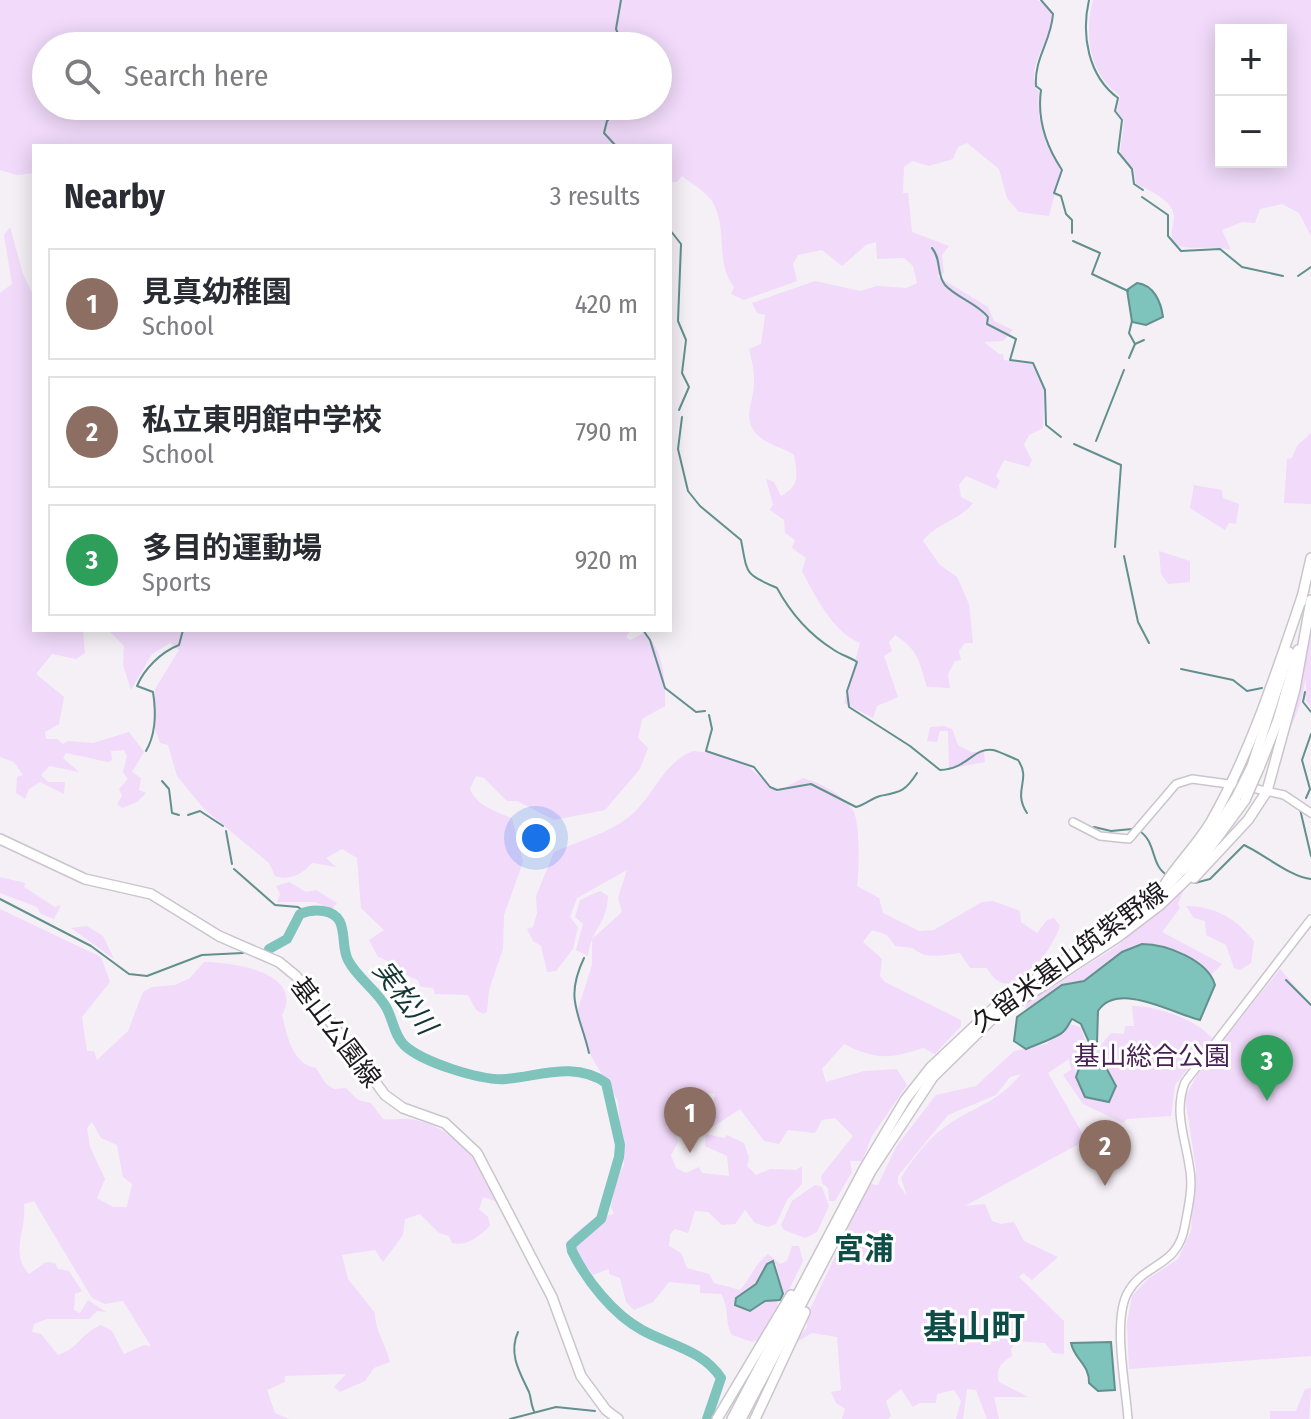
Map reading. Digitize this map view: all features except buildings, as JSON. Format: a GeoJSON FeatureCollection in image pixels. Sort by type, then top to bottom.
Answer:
{"type":"FeatureCollection","features":[{"type":"Feature","properties":{"kind":"main road"},"geometry":{"type":"LineString","coordinates":[[1158,902],[1220,852],[1248,820],[1267,791],[1298,675],[1311,558]]}},
{"type":"Feature","properties":{"kind":"main road"},"geometry":{"type":"LineString","coordinates":[[741,1419],[892,1135],[953,1054],[1012,1004],[1118,937],[1194,870],[1240,799],[1256,767],[1289,686],[1308,599]]}},
{"type":"Feature","properties":{"kind":"main road"},"geometry":{"type":"LineString","coordinates":[[1158,902],[1212,821],[1308,599]]}},
{"type":"Feature","properties":{"kind":"main road","name":"基山公園線"},"geometry":{"type":"LineString","coordinates":[[0,839],[85,879],[151,894],[210,932],[264,954],[288,969],[385,1095],[403,1108],[445,1123],[477,1153],[552,1297],[586,1385],[606,1410],[618,1419]]}},
{"type":"Feature","properties":{"kind":"main road","name":"久留米基山筑紫野線"},"geometry":{"type":"LineString","coordinates":[[732,1419],[825,1241],[905,1100],[950,1046],[997,1005],[1158,902]]}},
{"type":"Feature","properties":{"kind":"main road"},"geometry":{"type":"LineString","coordinates":[[755,1419],[839,1236]]}},
{"type":"Feature","properties":{"kind":"main road"},"geometry":{"type":"LineString","coordinates":[[717,1419],[825,1241]]}},
{"type":"Feature","properties":{"kind":"street"},"geometry":{"type":"LineString","coordinates":[[1073,822],[1112,839],[1129,839],[1140,831],[1176,784],[1192,779],[1284,795],[1311,813]]}},
{"type":"Feature","properties":{"kind":"street"},"geometry":{"type":"LineString","coordinates":[[1128,1419],[1123,1305],[1138,1279],[1173,1255],[1185,1227],[1191,1182],[1178,1112],[1185,1082],[1311,919]]}},
{"type":"Feature","properties":{"kind":"green space"},"geometry":{"type":"Polygon","coordinates":[[[0,0],[1037,0],[1048,8],[1052,18],[1035,67],[1040,123],[1050,153],[1061,171],[1049,216],[1019,212],[1007,198],[999,169],[967,143],[958,147],[953,159],[929,166],[912,161],[904,167],[903,193],[908,193],[912,232],[949,246],[942,255],[944,273],[937,276],[988,307],[994,321],[1013,330],[1003,341],[984,342],[1003,354],[1004,360],[1031,363],[1044,390],[1043,428],[1029,435],[1024,445],[1032,460],[1029,467],[1004,460],[996,476],[1000,481],[996,489],[966,476],[959,485],[961,497],[973,503],[923,541],[940,565],[957,577],[969,604],[973,643],[965,643],[959,651],[961,660],[955,661],[948,674],[950,688],[927,687],[913,651],[895,635],[889,642],[892,651],[884,656],[898,697],[877,706],[873,718],[844,703],[860,643],[841,631],[826,612],[802,571],[806,558],[792,548],[795,540],[785,533],[784,520],[770,510],[773,504],[766,479],[774,482],[781,496],[792,488],[796,479],[794,455],[761,438],[749,420],[754,381],[749,349],[761,344],[765,315],[757,313],[752,303],[815,281],[860,291],[877,286],[906,288],[917,283],[913,266],[904,258],[877,259],[876,242],[866,245],[842,266],[822,250],[798,255],[793,264],[797,281],[744,300],[731,294],[734,287],[725,267],[717,212],[709,197],[682,176],[677,182],[672,182],[672,144],[32,144],[32,173],[17,175],[0,170],[0,0]]]}},
{"type":"Feature","properties":{"kind":"green space"},"geometry":{"type":"Polygon","coordinates":[[[1093,0],[1311,0],[1311,236],[1299,213],[1282,204],[1260,209],[1255,223],[1242,222],[1222,230],[1231,250],[1173,244],[1174,218],[1170,206],[1136,184],[1134,169],[1120,153],[1124,121],[1117,111],[1120,96],[1095,65],[1089,26],[1093,0]]]}},
{"type":"Feature","properties":{"kind":"green space"},"geometry":{"type":"Polygon","coordinates":[[[10,227],[23,274],[32,293],[32,632],[83,632],[85,653],[76,659],[52,654],[36,674],[64,697],[59,724],[45,732],[46,739],[57,739],[63,744],[68,741],[93,743],[129,732],[144,752],[132,772],[141,778],[139,790],[146,793],[137,802],[122,808],[117,804],[122,796],[119,789],[128,779],[123,772],[127,756],[124,750],[111,751],[112,760],[108,762],[66,753],[63,758],[79,772],[49,766],[41,775],[48,782],[65,782],[64,794],[40,782],[29,789],[25,799],[16,793],[17,777],[23,775],[14,762],[0,757],[0,293],[12,284],[4,235],[10,227]]]}},
{"type":"Feature","properties":{"kind":"green space"},"geometry":{"type":"Polygon","coordinates":[[[1311,433],[1311,504],[1284,503],[1287,459],[1292,458],[1297,446],[1311,433]]]}},
{"type":"Feature","properties":{"kind":"green space"},"geometry":{"type":"Polygon","coordinates":[[[1194,485],[1222,490],[1223,498],[1239,504],[1236,524],[1229,523],[1225,530],[1190,508],[1194,485]]]}},
{"type":"Feature","properties":{"kind":"green space"},"geometry":{"type":"Polygon","coordinates":[[[1159,551],[1190,561],[1190,582],[1168,584],[1161,574],[1159,551]]]}},
{"type":"Feature","properties":{"kind":"green space"},"geometry":{"type":"Polygon","coordinates":[[[1311,627],[1311,707],[1306,701],[1306,678],[1300,705],[1284,744],[1311,627]]]}},
{"type":"Feature","properties":{"kind":"green space"},"geometry":{"type":"Polygon","coordinates":[[[110,632],[630,632],[626,637],[630,640],[644,633],[660,657],[665,706],[642,719],[638,738],[648,748],[640,769],[605,810],[554,820],[517,801],[507,801],[484,778],[476,776],[470,789],[473,795],[487,807],[512,818],[523,862],[504,915],[503,949],[489,990],[487,1012],[483,1014],[476,1010],[468,995],[435,994],[433,988],[421,987],[418,980],[378,957],[369,940],[384,930],[361,908],[357,858],[342,849],[326,858],[336,867],[312,863],[295,876],[275,876],[269,863],[205,810],[177,776],[168,745],[160,743],[155,729],[155,689],[179,650],[170,643],[152,654],[131,690],[123,665],[124,646],[110,632]]]}},
{"type":"Feature","properties":{"kind":"green space"},"geometry":{"type":"Polygon","coordinates":[[[930,727],[952,729],[958,745],[971,752],[984,752],[985,762],[949,769],[948,731],[940,731],[937,742],[927,741],[930,727]]]}},
{"type":"Feature","properties":{"kind":"green space"},"geometry":{"type":"Polygon","coordinates":[[[694,751],[718,754],[749,767],[777,792],[803,778],[836,794],[855,815],[859,858],[857,886],[879,898],[883,913],[919,931],[934,930],[982,902],[993,901],[1020,911],[1021,922],[1037,933],[1047,920],[1054,918],[1060,926],[1048,949],[1029,972],[1007,983],[996,980],[987,968],[970,968],[960,953],[923,954],[913,948],[895,946],[887,935],[872,930],[863,942],[882,959],[880,976],[885,982],[961,1020],[961,1026],[935,1054],[923,1048],[883,1056],[865,1053],[844,1044],[822,1069],[826,1082],[864,1071],[897,1069],[907,1085],[872,1136],[862,1161],[850,1161],[852,1172],[835,1201],[829,1201],[828,1188],[822,1183],[821,1176],[853,1136],[835,1118],[822,1120],[815,1133],[788,1130],[779,1144],[764,1141],[740,1109],[711,1128],[709,1115],[715,1094],[707,1093],[693,1098],[666,1127],[675,1131],[678,1142],[671,1155],[676,1168],[686,1173],[699,1167],[702,1173],[729,1176],[727,1156],[705,1146],[706,1134],[724,1138],[727,1135],[744,1143],[749,1158],[747,1166],[756,1175],[770,1169],[796,1170],[802,1166],[802,1184],[787,1200],[776,1224],[768,1227],[755,1223],[745,1210],[735,1224],[722,1225],[708,1212],[695,1211],[688,1233],[675,1229],[670,1234],[669,1246],[681,1253],[687,1268],[709,1274],[714,1283],[740,1290],[768,1254],[780,1264],[787,1261],[792,1246],[799,1246],[803,1261],[788,1292],[783,1294],[776,1264],[767,1264],[756,1284],[736,1298],[750,1311],[765,1301],[777,1301],[778,1307],[758,1340],[752,1342],[732,1335],[721,1294],[700,1293],[700,1285],[669,1282],[653,1302],[634,1310],[626,1302],[620,1278],[609,1274],[609,1269],[593,1275],[577,1254],[569,1254],[568,1242],[577,1232],[594,1220],[614,1214],[611,1207],[616,1179],[624,1165],[618,1101],[591,1056],[577,1012],[592,965],[592,939],[622,912],[618,898],[627,870],[577,898],[570,917],[578,927],[573,949],[556,971],[547,972],[541,946],[533,941],[527,929],[533,927],[537,913],[536,896],[554,852],[602,833],[629,817],[666,771],[694,751]]]}},
{"type":"Feature","properties":{"kind":"green space"},"geometry":{"type":"Polygon","coordinates":[[[0,877],[25,883],[24,887],[55,907],[61,905],[54,919],[41,914],[37,907],[0,893],[0,877]]]}},
{"type":"Feature","properties":{"kind":"green space"},"geometry":{"type":"Polygon","coordinates":[[[289,882],[306,892],[316,890],[337,903],[332,909],[315,902],[277,902],[280,894],[276,886],[289,882]]]}},
{"type":"Feature","properties":{"kind":"green space"},"geometry":{"type":"Polygon","coordinates":[[[1184,889],[1178,904],[1180,908],[1162,932],[1222,964],[1211,975],[1191,959],[1142,944],[1122,952],[1084,981],[1062,985],[1026,1010],[1025,1004],[1116,947],[1184,889]]]}},
{"type":"Feature","properties":{"kind":"green space"},"geometry":{"type":"Polygon","coordinates":[[[600,891],[608,896],[607,906],[588,956],[576,950],[583,924],[575,917],[580,900],[600,891]]]}},
{"type":"Feature","properties":{"kind":"green space"},"geometry":{"type":"Polygon","coordinates":[[[1186,906],[1216,911],[1241,927],[1254,942],[1251,963],[1240,970],[1234,968],[1226,945],[1206,935],[1205,921],[1194,918],[1186,906]]]}},
{"type":"Feature","properties":{"kind":"green space"},"geometry":{"type":"Polygon","coordinates":[[[0,909],[101,957],[110,982],[82,1017],[87,1051],[94,1051],[97,1060],[128,1031],[143,992],[152,987],[175,985],[190,978],[204,962],[231,964],[262,972],[275,979],[283,989],[286,1000],[282,1015],[284,1023],[292,1048],[301,1061],[316,1068],[326,1084],[334,1089],[346,1088],[358,1100],[371,1103],[383,1119],[415,1120],[444,1131],[476,1162],[498,1202],[483,1197],[479,1209],[488,1217],[490,1226],[468,1242],[452,1243],[449,1236],[439,1233],[420,1214],[405,1219],[403,1235],[383,1262],[375,1250],[342,1255],[348,1279],[375,1313],[390,1362],[374,1368],[365,1381],[340,1392],[334,1387],[346,1374],[285,1376],[285,1382],[267,1390],[275,1413],[289,1419],[0,1419],[0,909]],[[92,1122],[87,1128],[90,1147],[105,1179],[97,1198],[113,1207],[127,1207],[132,1184],[123,1177],[117,1145],[101,1138],[92,1122]],[[34,1201],[24,1204],[19,1249],[23,1266],[29,1274],[46,1262],[55,1263],[58,1269],[69,1271],[82,1291],[75,1294],[74,1310],[80,1313],[88,1300],[106,1312],[97,1311],[89,1319],[47,1319],[34,1324],[32,1332],[41,1334],[58,1355],[101,1325],[112,1331],[124,1354],[144,1345],[151,1346],[123,1301],[105,1304],[92,1298],[34,1201]]]}},
{"type":"Feature","properties":{"kind":"green space"},"geometry":{"type":"Polygon","coordinates":[[[87,926],[103,936],[114,959],[71,928],[87,926]]]}},
{"type":"Feature","properties":{"kind":"green space","name":"基山総合公園"},"geometry":{"type":"Polygon","coordinates":[[[1280,969],[1311,1004],[1311,1356],[1129,1369],[1127,1323],[1132,1296],[1148,1279],[1178,1259],[1191,1231],[1196,1169],[1185,1097],[1200,1070],[1280,969]]]}},
{"type":"Feature","properties":{"kind":"green space"},"geometry":{"type":"Polygon","coordinates":[[[1132,1006],[1164,1011],[1196,1025],[1212,1038],[1175,1085],[1171,1116],[1127,1119],[1123,1123],[1083,1104],[1063,1075],[1071,1070],[1069,1059],[1048,1073],[1086,1140],[965,1206],[985,1204],[992,1221],[1001,1224],[1014,1222],[1024,1241],[1058,1257],[1032,1280],[1023,1273],[1019,1277],[1064,1321],[1064,1354],[1053,1353],[1045,1343],[1016,1341],[1011,1349],[1012,1356],[1000,1367],[999,1382],[1028,1397],[994,1397],[999,1419],[987,1419],[976,1390],[967,1389],[963,1419],[956,1419],[961,1401],[954,1390],[937,1394],[936,1403],[919,1403],[913,1407],[901,1389],[886,1401],[891,1416],[888,1419],[842,1419],[845,1409],[836,1403],[831,1392],[841,1390],[837,1337],[812,1333],[792,1345],[807,1327],[807,1316],[869,1184],[878,1185],[896,1147],[936,1095],[976,1086],[1014,1051],[1047,1044],[1053,1036],[1064,1034],[1069,1024],[1081,1027],[1087,1046],[1096,1051],[1111,1033],[1124,1034],[1125,1026],[1134,1026],[1132,1006]],[[1021,1074],[1010,1077],[996,1095],[948,1115],[898,1176],[898,1184],[907,1196],[901,1178],[926,1144],[945,1127],[994,1098],[1021,1074]]]}},
{"type":"Feature","properties":{"kind":"green space"},"geometry":{"type":"Polygon","coordinates":[[[815,1185],[822,1187],[829,1206],[817,1232],[805,1238],[784,1230],[781,1225],[792,1201],[815,1185]]]}},
{"type":"Feature","properties":{"kind":"green space"},"geometry":{"type":"Polygon","coordinates":[[[1311,1388],[1309,1419],[1270,1419],[1270,1411],[1296,1411],[1305,1389],[1311,1388]]]}},
{"type":"Feature","properties":{"kind":"shaded area"},"geometry":{"type":"Polygon","coordinates":[[[1137,283],[1152,291],[1162,311],[1163,317],[1146,325],[1132,322],[1127,290],[1137,283]]]}},
{"type":"Feature","properties":{"kind":"shaded area"},"geometry":{"type":"Polygon","coordinates":[[[1142,944],[1185,955],[1211,976],[1215,985],[1200,1020],[1148,1002],[1119,999],[1107,1002],[1098,1011],[1097,1043],[1092,1049],[1081,1024],[1072,1019],[1061,1033],[1026,1049],[1014,1041],[1017,1017],[1062,985],[1084,981],[1122,952],[1142,944]]]}},
{"type":"Feature","properties":{"kind":"shaded area"},"geometry":{"type":"Polygon","coordinates":[[[1087,1058],[1102,1060],[1116,1086],[1109,1102],[1085,1097],[1076,1077],[1082,1061],[1087,1058]]]}},
{"type":"Feature","properties":{"kind":"shaded area"},"geometry":{"type":"Polygon","coordinates":[[[773,1261],[783,1294],[780,1300],[765,1301],[750,1311],[735,1305],[736,1298],[756,1284],[767,1264],[773,1261]]]}},
{"type":"Feature","properties":{"kind":"shaded area"},"geometry":{"type":"Polygon","coordinates":[[[1111,1342],[1115,1390],[1098,1391],[1089,1383],[1087,1371],[1071,1343],[1111,1342]]]}},
{"type":"Feature","properties":{"kind":"waterway"},"geometry":{"type":"LineString","coordinates":[[617,32],[621,0]]}},
{"type":"Feature","properties":{"kind":"waterway"},"geometry":{"type":"LineString","coordinates":[[1041,0],[1053,14],[1038,67],[1036,86],[1041,90],[1040,111],[1044,132],[1062,170],[1054,193],[1061,196],[1066,214],[1072,220],[1072,233]]}},
{"type":"Feature","properties":{"kind":"waterway"},"geometry":{"type":"LineString","coordinates":[[1089,0],[1086,27],[1089,54],[1100,78],[1118,98],[1115,111],[1122,120],[1118,152],[1132,169],[1134,184],[1143,190]]}},
{"type":"Feature","properties":{"kind":"waterway"},"geometry":{"type":"LineString","coordinates":[[608,120],[604,133],[614,144]]}},
{"type":"Feature","properties":{"kind":"waterway"},"geometry":{"type":"LineString","coordinates":[[1142,197],[1168,215],[1168,236],[1181,251],[1220,249],[1242,267],[1283,276]]}},
{"type":"Feature","properties":{"kind":"waterway"},"geometry":{"type":"LineString","coordinates":[[672,233],[681,244],[678,321],[686,340],[682,373],[689,387],[679,410]]}},
{"type":"Feature","properties":{"kind":"waterway"},"geometry":{"type":"LineString","coordinates":[[1073,241],[1100,253],[1092,274],[1128,291]]}},
{"type":"Feature","properties":{"kind":"waterway"},"geometry":{"type":"LineString","coordinates":[[932,248],[945,285],[983,312],[988,317],[987,324],[1016,339],[1010,360],[1033,363],[1045,390],[1046,425],[1061,437]]}},
{"type":"Feature","properties":{"kind":"waterway"},"geometry":{"type":"LineString","coordinates":[[1298,276],[1311,267]]}},
{"type":"Feature","properties":{"kind":"waterway"},"geometry":{"type":"LineString","coordinates":[[1132,321],[1129,333],[1135,344]]}},
{"type":"Feature","properties":{"kind":"waterway"},"geometry":{"type":"LineString","coordinates":[[1129,358],[1135,344],[1144,340]]}},
{"type":"Feature","properties":{"kind":"waterway"},"geometry":{"type":"LineString","coordinates":[[1096,441],[1124,370]]}},
{"type":"Feature","properties":{"kind":"waterway"},"geometry":{"type":"LineString","coordinates":[[682,417],[678,449],[688,491],[700,506],[741,540],[749,572],[777,588],[794,614],[817,637],[857,662],[847,691],[849,707],[910,746],[940,770],[957,766],[986,750],[1018,760],[1023,773],[1021,798],[1027,813]]}},
{"type":"Feature","properties":{"kind":"waterway"},"geometry":{"type":"LineString","coordinates":[[1074,444],[1121,465],[1115,547]]}},
{"type":"Feature","properties":{"kind":"waterway"},"geometry":{"type":"LineString","coordinates":[[1124,556],[1138,622],[1149,643]]}},
{"type":"Feature","properties":{"kind":"waterway"},"geometry":{"type":"LineString","coordinates":[[146,751],[154,722],[153,692],[137,686],[154,662],[179,645],[182,632]]}},
{"type":"Feature","properties":{"kind":"waterway"},"geometry":{"type":"LineString","coordinates":[[644,632],[650,640],[665,688],[696,712],[705,711]]}},
{"type":"Feature","properties":{"kind":"waterway"},"geometry":{"type":"LineString","coordinates":[[1181,669],[1233,680],[1247,691],[1262,688]]}},
{"type":"Feature","properties":{"kind":"waterway"},"geometry":{"type":"LineString","coordinates":[[1305,692],[1303,702],[1311,712]]}},
{"type":"Feature","properties":{"kind":"waterway"},"geometry":{"type":"LineString","coordinates":[[709,715],[712,729],[706,751],[754,767],[770,787],[777,790],[811,784],[856,807],[902,790],[917,773]]}},
{"type":"Feature","properties":{"kind":"waterway"},"geometry":{"type":"LineString","coordinates":[[1306,798],[1310,789],[1302,760],[1311,734]]}},
{"type":"Feature","properties":{"kind":"waterway"},"geometry":{"type":"LineString","coordinates":[[162,781],[169,789],[172,813],[179,815]]}},
{"type":"Feature","properties":{"kind":"waterway"},"geometry":{"type":"LineString","coordinates":[[1300,809],[1311,856]]}},
{"type":"Feature","properties":{"kind":"waterway"},"geometry":{"type":"LineString","coordinates":[[188,815],[200,811],[223,826]]}},
{"type":"Feature","properties":{"kind":"waterway"},"geometry":{"type":"LineString","coordinates":[[1094,827],[1111,831],[1132,829]]}},
{"type":"Feature","properties":{"kind":"waterway"},"geometry":{"type":"LineString","coordinates":[[1138,830],[1148,840],[1158,865],[1167,875]]}},
{"type":"Feature","properties":{"kind":"waterway"},"geometry":{"type":"LineString","coordinates":[[226,831],[232,864]]}},
{"type":"Feature","properties":{"kind":"waterway"},"geometry":{"type":"LineString","coordinates":[[1195,883],[1210,879],[1244,845],[1286,870],[1311,879]]}},
{"type":"Feature","properties":{"kind":"waterway"},"geometry":{"type":"LineString","coordinates":[[234,869],[275,905],[298,907],[305,912]]}},
{"type":"Feature","properties":{"kind":"waterway"},"geometry":{"type":"LineString","coordinates":[[0,899],[91,946],[129,974],[147,976],[202,955],[243,953]]}},
{"type":"Feature","properties":{"kind":"waterway","name":"実松川"},"geometry":{"type":"LineString","coordinates":[[269,949],[287,939],[300,914],[308,911],[332,914],[341,924],[348,960],[382,1001],[404,1045],[424,1058],[467,1074],[495,1079],[570,1071],[594,1076],[606,1083],[620,1145],[619,1157],[601,1219],[571,1245],[572,1251],[593,1285],[621,1315],[642,1330],[695,1354],[714,1369],[721,1378],[707,1419]]}},
{"type":"Feature","properties":{"kind":"waterway"},"geometry":{"type":"LineString","coordinates":[[584,958],[574,996],[589,1053]]}},
{"type":"Feature","properties":{"kind":"waterway"},"geometry":{"type":"LineString","coordinates":[[1286,980],[1311,1005]]}},
{"type":"Feature","properties":{"kind":"waterway"},"geometry":{"type":"LineString","coordinates":[[518,1332],[515,1356],[534,1411]]}},
{"type":"Feature","properties":{"kind":"waterway"},"geometry":{"type":"LineString","coordinates":[[510,1419],[556,1407],[595,1411]]}},
{"type":"Feature","properties":{"kind":"place","name":"多目的運動場"},"geometry":{"type":"Point","coordinates":[1267,1101]}},
{"type":"Feature","properties":{"kind":"place","name":"見真幼稚園"},"geometry":{"type":"Point","coordinates":[690,1153]}},
{"type":"Feature","properties":{"kind":"place","name":"私立東明館中学校"},"geometry":{"type":"Point","coordinates":[1105,1186]}},
{"type":"Feature","properties":{"kind":"district","name":"宮浦"},"geometry":{"type":"Point","coordinates":[864,1249]}},
{"type":"Feature","properties":{"kind":"district","name":"基山町"},"geometry":{"type":"Point","coordinates":[974,1327]}}]}
